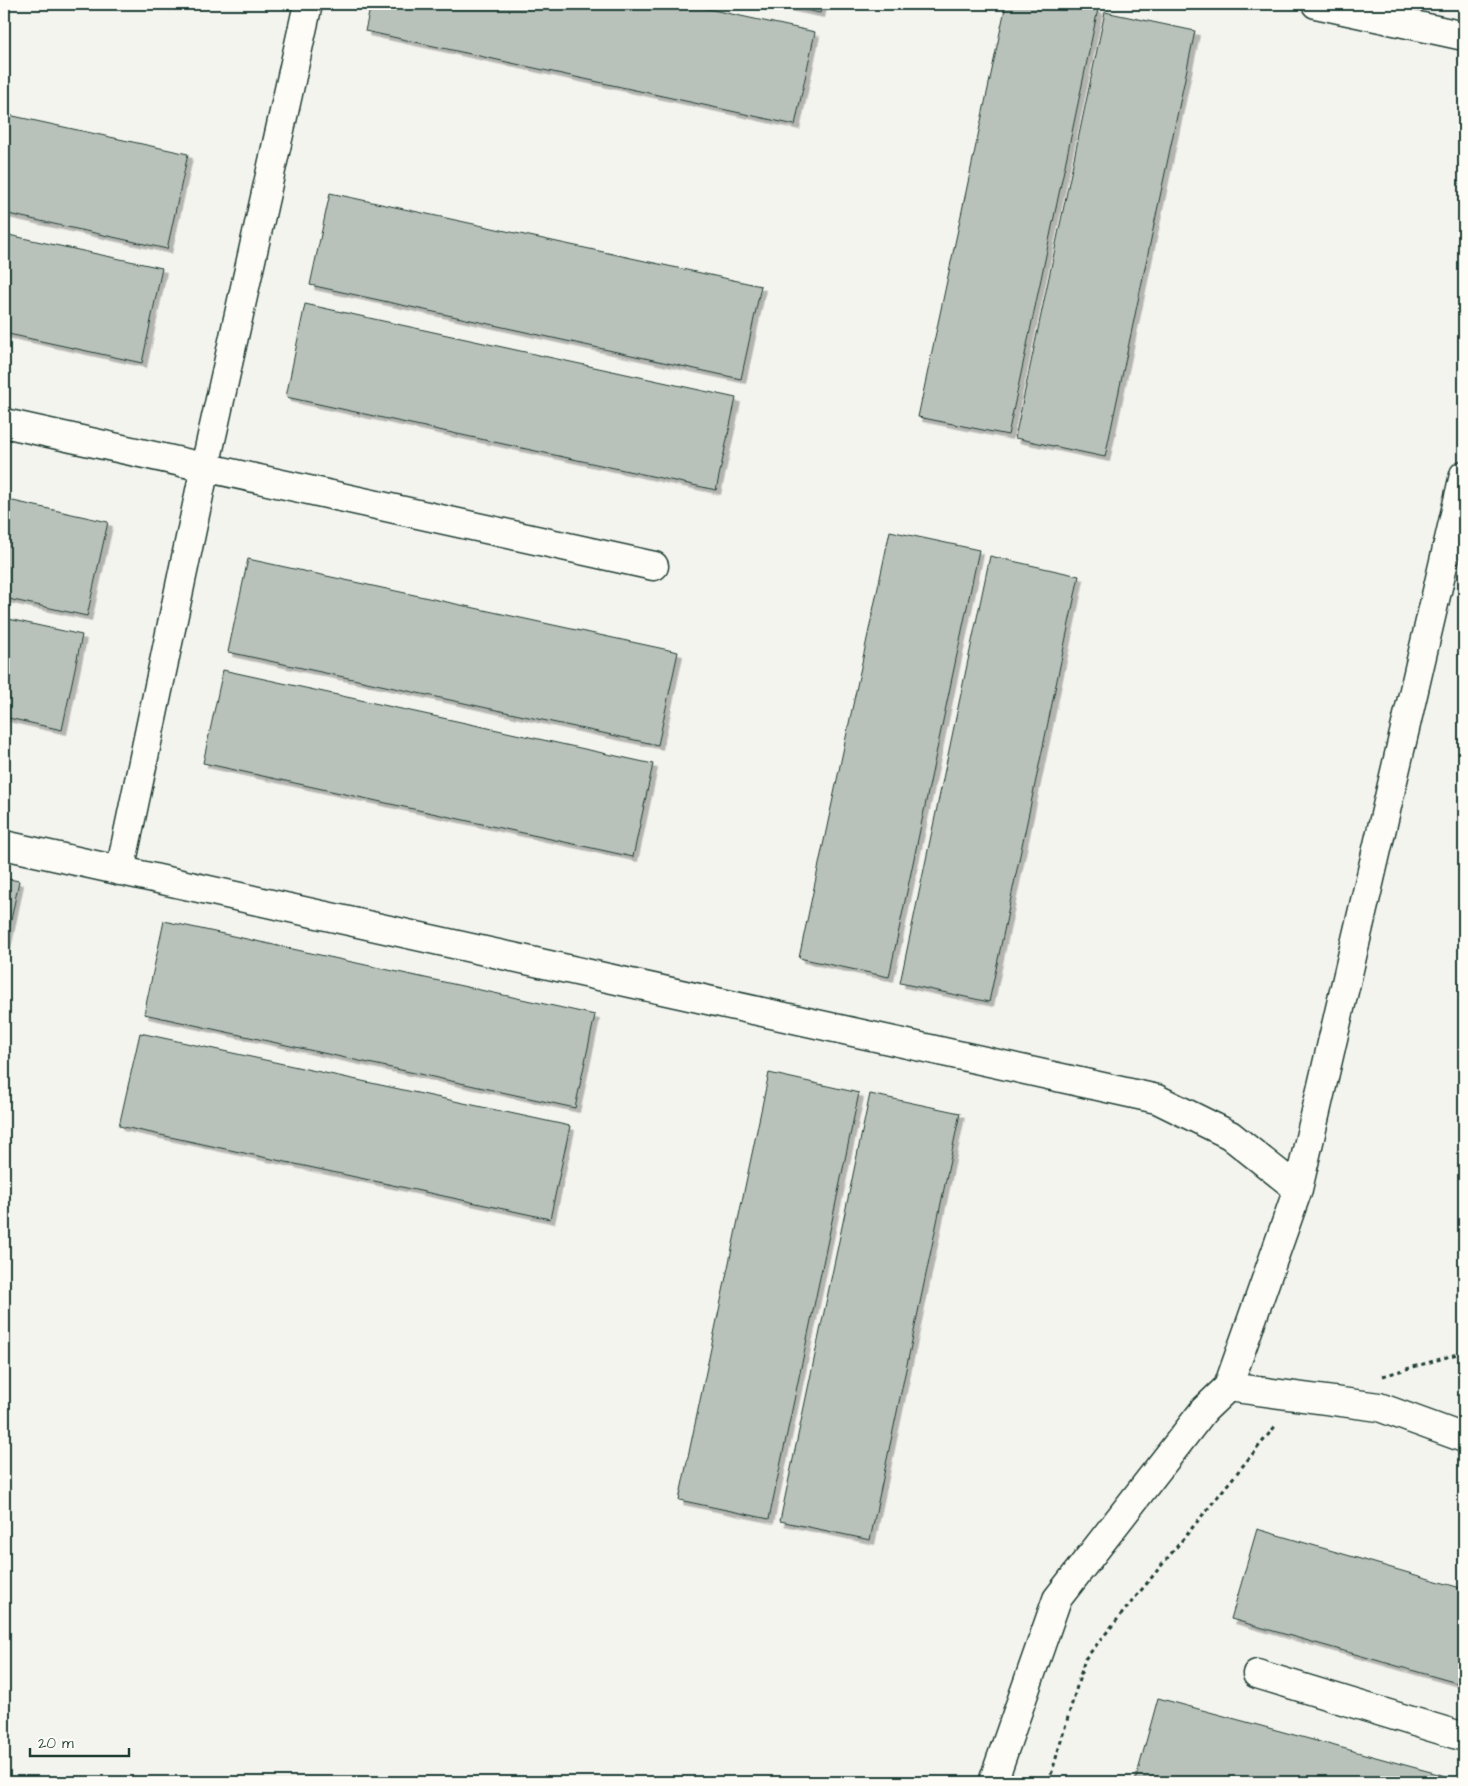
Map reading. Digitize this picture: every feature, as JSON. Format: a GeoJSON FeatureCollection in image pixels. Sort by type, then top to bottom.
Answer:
{"type":"FeatureCollection","features":[{"type":"Feature","properties":{"kind":"street"},"geometry":{"type":"LineString","coordinates":[[120,871],[205,467],[308,4]]}},
{"type":"Feature","properties":{"kind":"street"},"geometry":{"type":"LineString","coordinates":[[1316,4],[1464,36]]}},
{"type":"Feature","properties":{"kind":"street"},"geometry":{"type":"LineString","coordinates":[[4,422],[654,566]]}},
{"type":"Feature","properties":{"kind":"street"},"geometry":{"type":"LineString","coordinates":[[993,1782],[1057,1599],[1204,1410],[1228,1387],[1298,1189],[1464,474]]}},
{"type":"Feature","properties":{"kind":"street"},"geometry":{"type":"LineString","coordinates":[[4,845],[1157,1099],[1230,1135],[1298,1189]]}},
{"type":"Feature","properties":{"kind":"street"},"geometry":{"type":"LineString","coordinates":[[1228,1387],[1379,1407],[1464,1438]]}},
{"type":"Feature","properties":{"kind":"street"},"geometry":{"type":"LineString","coordinates":[[1257,1674],[1464,1737]]}},
{"type":"Feature","properties":{"kind":"path"},"geometry":{"type":"LineString","coordinates":[[1382,1376],[1464,1352]]}},
{"type":"Feature","properties":{"kind":"path"},"geometry":{"type":"LineString","coordinates":[[1049,1782],[1085,1659],[1296,1402],[1308,1398]]}},
{"type":"Feature","properties":{"kind":"building"},"geometry":{"type":"Polygon","coordinates":[[[371,4],[685,4],[815,32],[795,125],[365,31],[371,4]]]}},
{"type":"Feature","properties":{"kind":"building"},"geometry":{"type":"Polygon","coordinates":[[[776,4],[822,4],[820,13],[776,4]]]}},
{"type":"Feature","properties":{"kind":"building"},"geometry":{"type":"Polygon","coordinates":[[[1006,4],[1073,4],[1098,9],[1008,435],[918,417],[1006,4]]]}},
{"type":"Feature","properties":{"kind":"building"},"geometry":{"type":"Polygon","coordinates":[[[1105,12],[1195,31],[1105,457],[1015,438],[1105,12]]]}},
{"type":"Feature","properties":{"kind":"building"},"geometry":{"type":"Polygon","coordinates":[[[4,114],[188,154],[167,249],[4,213],[4,114]]]}},
{"type":"Feature","properties":{"kind":"building"},"geometry":{"type":"Polygon","coordinates":[[[330,193],[761,286],[741,379],[310,285],[330,193]]]}},
{"type":"Feature","properties":{"kind":"building"},"geometry":{"type":"Polygon","coordinates":[[[4,234],[162,268],[142,363],[4,333],[4,234]]]}},
{"type":"Feature","properties":{"kind":"building"},"geometry":{"type":"Polygon","coordinates":[[[305,304],[736,398],[716,490],[286,397],[305,304]]]}},
{"type":"Feature","properties":{"kind":"building"},"geometry":{"type":"Polygon","coordinates":[[[4,499],[108,522],[87,616],[4,598],[4,499]]]}},
{"type":"Feature","properties":{"kind":"building"},"geometry":{"type":"Polygon","coordinates":[[[890,531],[979,550],[889,977],[799,958],[890,531]]]}},
{"type":"Feature","properties":{"kind":"building"},"geometry":{"type":"Polygon","coordinates":[[[990,556],[1079,576],[989,1002],[900,983],[990,556]]]}},
{"type":"Feature","properties":{"kind":"building"},"geometry":{"type":"Polygon","coordinates":[[[248,559],[678,652],[658,745],[228,652],[248,559]]]}},
{"type":"Feature","properties":{"kind":"building"},"geometry":{"type":"Polygon","coordinates":[[[4,618],[82,635],[62,730],[4,717],[4,618]]]}},
{"type":"Feature","properties":{"kind":"building"},"geometry":{"type":"Polygon","coordinates":[[[223,670],[653,764],[633,857],[203,763],[223,670]]]}},
{"type":"Feature","properties":{"kind":"building"},"geometry":{"type":"Polygon","coordinates":[[[4,878],[19,881],[4,954],[4,878]]]}},
{"type":"Feature","properties":{"kind":"building"},"geometry":{"type":"Polygon","coordinates":[[[164,921],[595,1015],[575,1108],[144,1014],[164,921]]]}},
{"type":"Feature","properties":{"kind":"building"},"geometry":{"type":"Polygon","coordinates":[[[140,1033],[570,1126],[550,1219],[119,1126],[140,1033]]]}},
{"type":"Feature","properties":{"kind":"building"},"geometry":{"type":"Polygon","coordinates":[[[769,1073],[859,1093],[769,1519],[679,1500],[769,1073]]]}},
{"type":"Feature","properties":{"kind":"building"},"geometry":{"type":"Polygon","coordinates":[[[870,1094],[960,1113],[870,1540],[780,1521],[870,1094]]]}},
{"type":"Feature","properties":{"kind":"building"},"geometry":{"type":"Polygon","coordinates":[[[1257,1529],[1464,1589],[1464,1685],[1231,1619],[1257,1529]]]}},
{"type":"Feature","properties":{"kind":"building"},"geometry":{"type":"Polygon","coordinates":[[[1158,1698],[1464,1781],[1464,1782],[1135,1782],[1158,1698]]]}}]}
